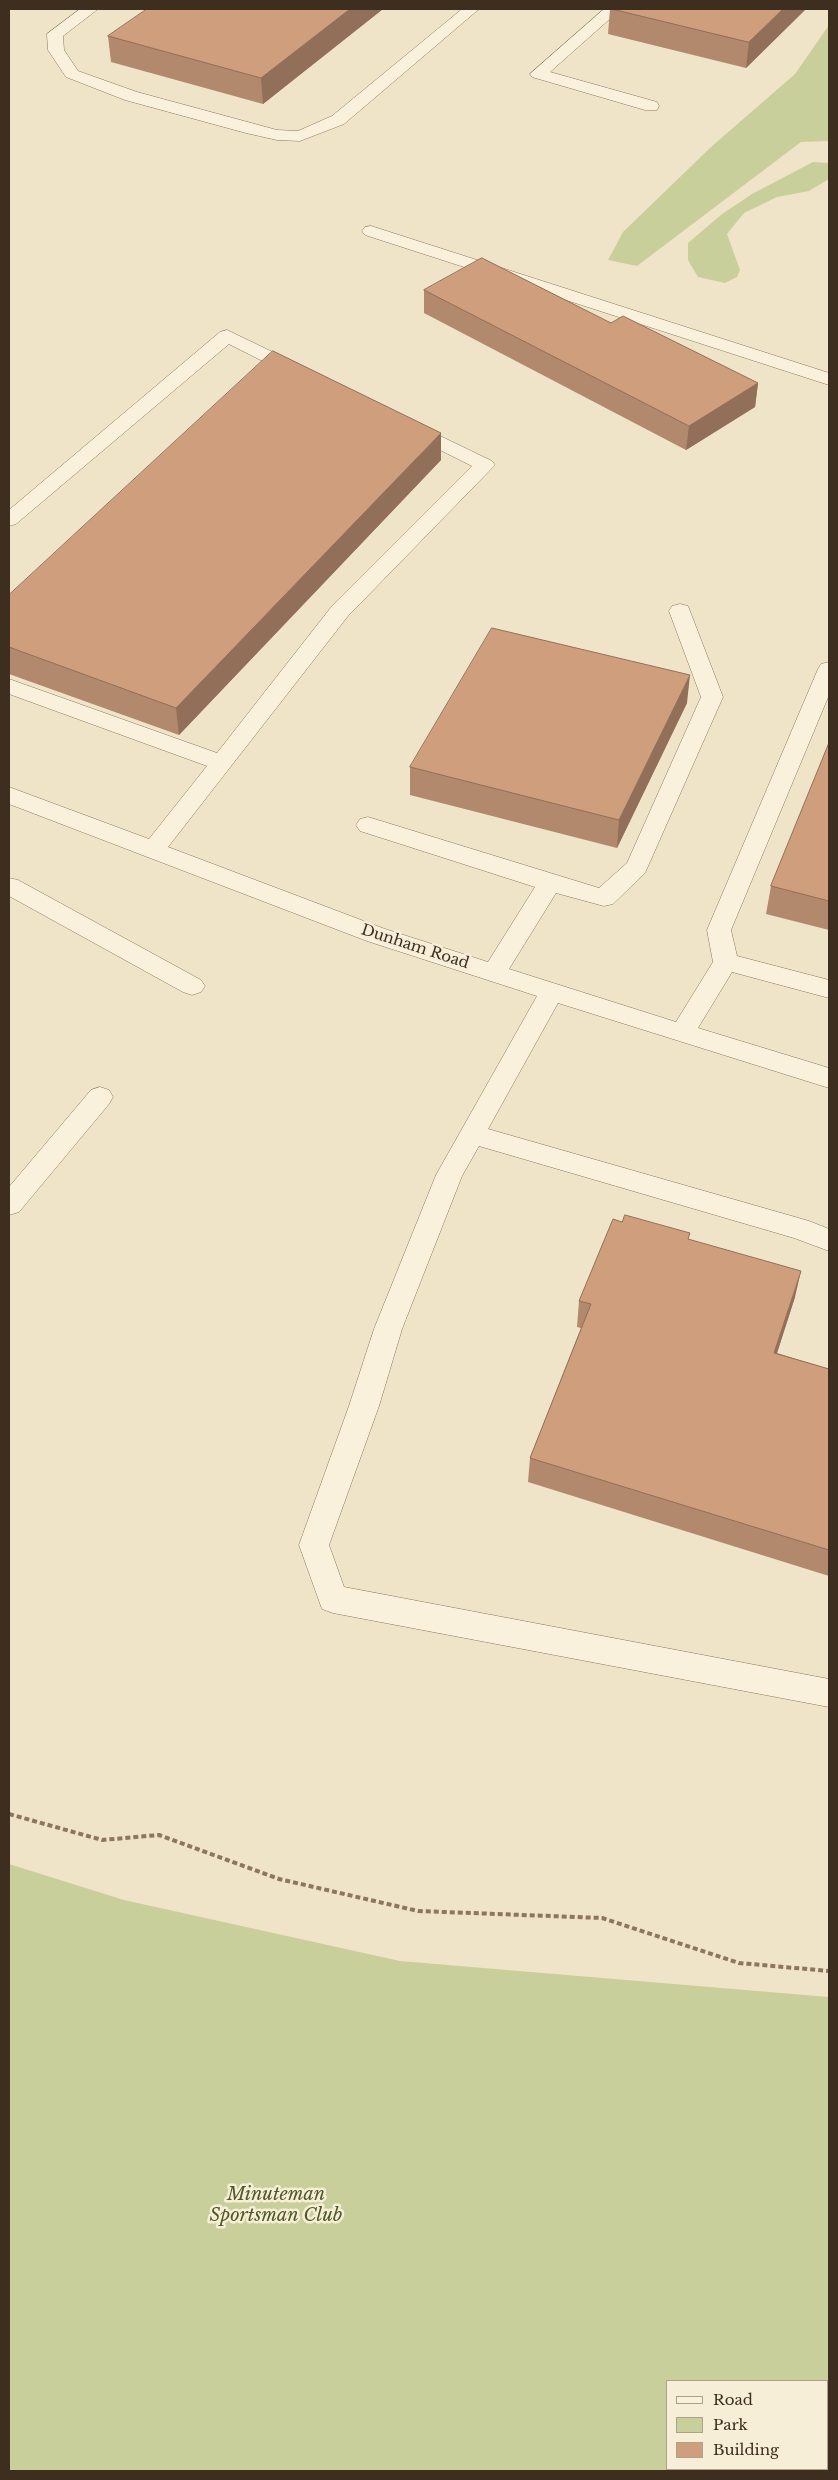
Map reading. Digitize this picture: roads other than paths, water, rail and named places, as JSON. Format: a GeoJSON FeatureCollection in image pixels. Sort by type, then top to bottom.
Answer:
{"type":"FeatureCollection","features":[{"type":"Feature","properties":{"kind":"street"},"geometry":{"type":"LineString","coordinates":[[90,9],[55,34],[56,50],[72,74],[131,96],[277,136],[300,136],[338,120],[470,9]]}},
{"type":"Feature","properties":{"kind":"street"},"geometry":{"type":"LineString","coordinates":[[613,9],[538,74],[651,106]]}},
{"type":"Feature","properties":{"kind":"street"},"geometry":{"type":"LineString","coordinates":[[371,231],[829,379]]}},
{"type":"Feature","properties":{"kind":"street"},"geometry":{"type":"LineString","coordinates":[[9,520],[227,336],[316,380]]}},
{"type":"Feature","properties":{"kind":"street"},"geometry":{"type":"LineString","coordinates":[[153,850],[340,611],[485,464],[387,416]]}},
{"type":"Feature","properties":{"kind":"street"},"geometry":{"type":"LineString","coordinates":[[368,825],[550,884],[604,898],[637,867],[712,698],[680,611]]}},
{"type":"Feature","properties":{"kind":"street"},"geometry":{"type":"LineString","coordinates":[[682,1033],[726,962],[720,930],[829,670]]}},
{"type":"Feature","properties":{"kind":"street"},"geometry":{"type":"LineString","coordinates":[[9,686],[222,763]]}},
{"type":"Feature","properties":{"kind":"street","name":"Dunham Road"},"geometry":{"type":"LineString","coordinates":[[9,795],[376,935],[829,1078]]}},
{"type":"Feature","properties":{"kind":"street"},"geometry":{"type":"LineString","coordinates":[[494,973],[550,884]]}},
{"type":"Feature","properties":{"kind":"street"},"geometry":{"type":"LineString","coordinates":[[9,886],[192,986]]}},
{"type":"Feature","properties":{"kind":"street"},"geometry":{"type":"LineString","coordinates":[[726,962],[829,989]]}},
{"type":"Feature","properties":{"kind":"street"},"geometry":{"type":"LineString","coordinates":[[552,992],[449,1175],[388,1329],[364,1406],[314,1545],[333,1599],[829,1693]]}},
{"type":"Feature","properties":{"kind":"street"},"geometry":{"type":"LineString","coordinates":[[9,1206],[100,1097]]}},
{"type":"Feature","properties":{"kind":"street"},"geometry":{"type":"LineString","coordinates":[[472,1134],[799,1228],[829,1240]]}},
{"type":"Feature","properties":{"kind":"park label","name":"Minuteman Sportsman Club"},"geometry":{"type":"Point","coordinates":[276,2205]}}]}
